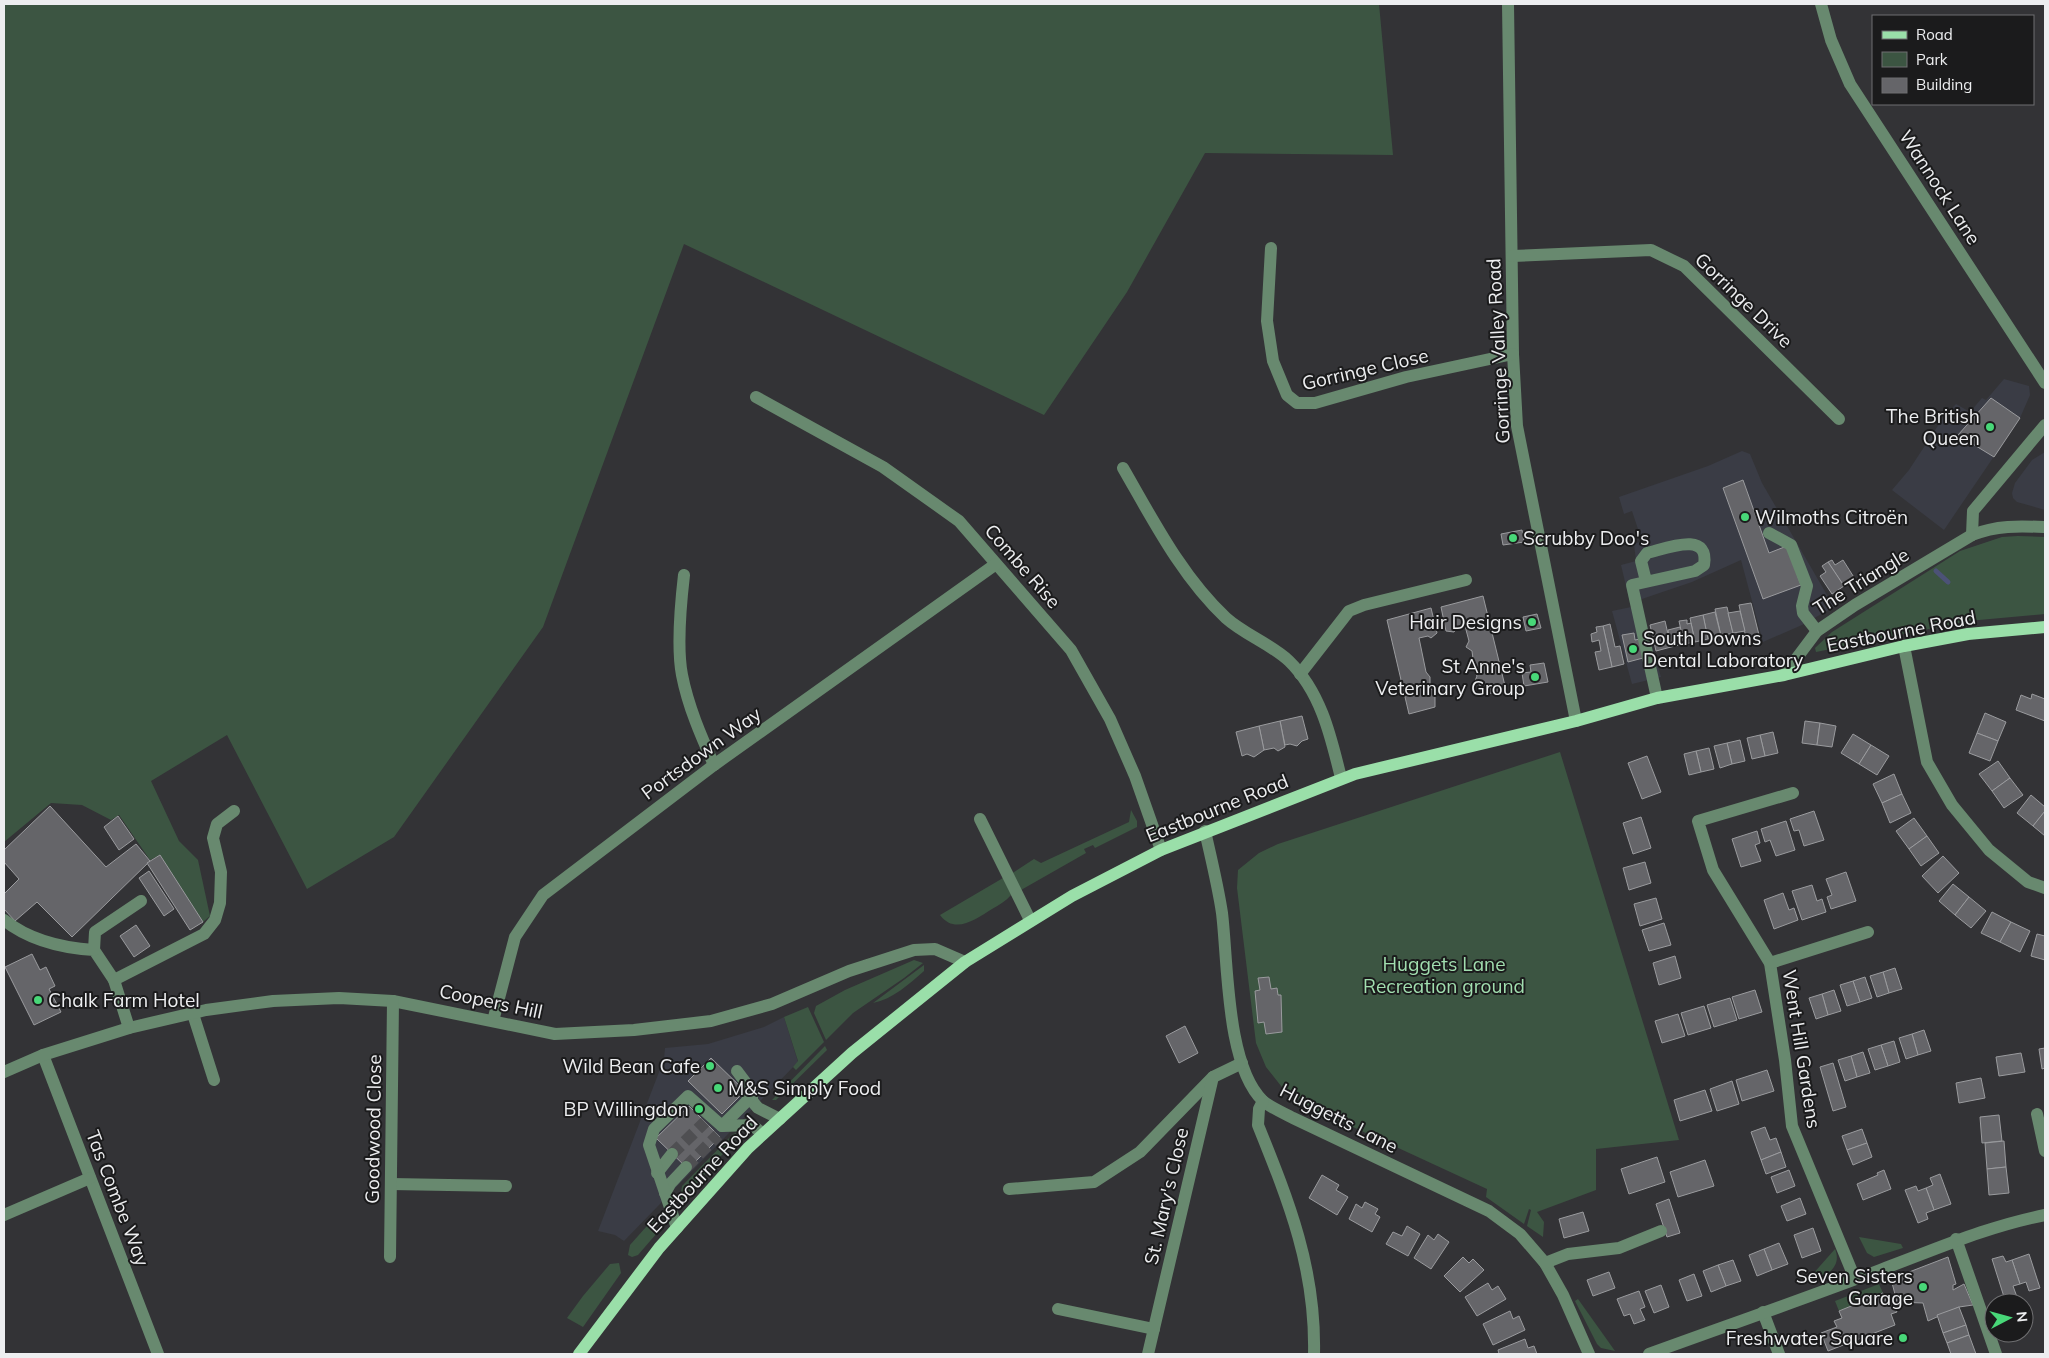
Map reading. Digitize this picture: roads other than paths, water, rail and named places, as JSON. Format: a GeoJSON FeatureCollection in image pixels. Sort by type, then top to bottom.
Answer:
{"type":"FeatureCollection","features":[{"type":"Feature","properties":{"kind":"main road","name":"Eastbourne Road"},"geometry":{"type":"LineString","coordinates":[[579,1354],[659,1248],[748,1148],[852,1053],[965,962],[1030,920],[1161,850],[1341,778],[1576,721],[1657,698],[1784,675],[1904,646],[1968,634],[2045,627]]}},
{"type":"Feature","properties":{"kind":"street","name":"Gorringe Valley Road"},"geometry":{"type":"LineString","coordinates":[[1508,4],[1513,354],[1517,426],[1576,721]]}},
{"type":"Feature","properties":{"kind":"street","name":"Wannock Lane"},"geometry":{"type":"LineString","coordinates":[[1821,4],[1831,40],[1850,84],[2045,382]]}},
{"type":"Feature","properties":{"kind":"street","name":"Gorringe Close"},"geometry":{"type":"LineString","coordinates":[[1271,248],[1267,321],[1273,361],[1287,395],[1297,403],[1315,403],[1387,382],[1513,354]]}},
{"type":"Feature","properties":{"kind":"street","name":"Gorringe Drive"},"geometry":{"type":"LineString","coordinates":[[1512,256],[1651,250],[1684,266],[1839,419]]}},
{"type":"Feature","properties":{"kind":"street","name":"Combe Rise"},"geometry":{"type":"LineString","coordinates":[[756,397],[884,467],[959,521],[1071,650],[1110,719],[1135,776],[1161,850]]}},
{"type":"Feature","properties":{"kind":"street"},"geometry":{"type":"LineString","coordinates":[[1972,534],[1973,511],[2045,425]]}},
{"type":"Feature","properties":{"kind":"street"},"geometry":{"type":"LineString","coordinates":[[1123,468],[1162,536],[1199,588],[1227,618],[1288,661],[1300,674],[1323,714],[1341,778]]}},
{"type":"Feature","properties":{"kind":"street","name":"The Triangle"},"geometry":{"type":"LineString","coordinates":[[1784,675],[1817,631],[1855,605],[1972,534],[1989,528],[2015,525],[2045,527]]}},
{"type":"Feature","properties":{"kind":"street"},"geometry":{"type":"LineString","coordinates":[[1769,533],[1791,545],[1807,586],[1802,606],[1803,613],[1817,631]]}},
{"type":"Feature","properties":{"kind":"street"},"geometry":{"type":"LineString","coordinates":[[1646,581],[1641,561],[1647,553],[1691,543],[1700,547],[1705,556],[1704,565],[1694,570],[1632,585],[1657,698]]}},
{"type":"Feature","properties":{"kind":"street","name":"Portsdown Way"},"geometry":{"type":"LineString","coordinates":[[493,1021],[515,937],[542,895],[714,765],[996,564]]}},
{"type":"Feature","properties":{"kind":"street"},"geometry":{"type":"LineString","coordinates":[[684,575],[681,604],[682,674],[699,730],[714,765]]}},
{"type":"Feature","properties":{"kind":"street"},"geometry":{"type":"LineString","coordinates":[[1300,674],[1349,611],[1364,605],[1466,580]]}},
{"type":"Feature","properties":{"kind":"street"},"geometry":{"type":"LineString","coordinates":[[1904,646],[1927,762],[1952,805],[1988,850],[2028,882],[2045,888]]}},
{"type":"Feature","properties":{"kind":"street","name":"Went Hill Gardens"},"geometry":{"type":"LineString","coordinates":[[1793,793],[1698,821],[1713,870],[1770,963],[1785,1060],[1792,1126],[1855,1279]]}},
{"type":"Feature","properties":{"kind":"street"},"geometry":{"type":"LineString","coordinates":[[114,980],[204,934],[215,920],[220,903],[221,872],[213,838],[217,824],[234,811]]}},
{"type":"Feature","properties":{"kind":"street"},"geometry":{"type":"LineString","coordinates":[[980,819],[1030,920]]}},
{"type":"Feature","properties":{"kind":"street","name":"Huggetts Lane"},"geometry":{"type":"LineString","coordinates":[[1205,831],[1222,911],[1234,1034],[1242,1063],[1251,1083],[1263,1101],[1293,1118],[1488,1211],[1520,1234],[1545,1263],[1563,1295],[1589,1354]]}},
{"type":"Feature","properties":{"kind":"street"},"geometry":{"type":"LineString","coordinates":[[128,1028],[114,980],[94,950],[95,932],[140,901]]}},
{"type":"Feature","properties":{"kind":"street"},"geometry":{"type":"LineString","coordinates":[[4,920],[12,927],[42,941],[72,949],[94,950]]}},
{"type":"Feature","properties":{"kind":"street","name":"Went Hill Gardens"},"geometry":{"type":"LineString","coordinates":[[1770,963],[1868,932]]}},
{"type":"Feature","properties":{"kind":"street","name":"Coopers Hill"},"geometry":{"type":"LineString","coordinates":[[4,1072],[44,1055],[128,1028],[193,1014],[273,1002],[339,998],[393,1001],[555,1034],[634,1030],[711,1021],[772,1004],[850,972],[914,950],[935,949],[965,962]]}},
{"type":"Feature","properties":{"kind":"street","name":"Goodwood Close"},"geometry":{"type":"LineString","coordinates":[[390,1257],[393,1001]]}},
{"type":"Feature","properties":{"kind":"street"},"geometry":{"type":"LineString","coordinates":[[193,1014],[214,1080]]}},
{"type":"Feature","properties":{"kind":"street","name":"Tas Combe Way"},"geometry":{"type":"LineString","coordinates":[[44,1055],[158,1354]]}},
{"type":"Feature","properties":{"kind":"street"},"geometry":{"type":"LineString","coordinates":[[1009,1189],[1094,1182],[1140,1152],[1213,1077],[1242,1063]]}},
{"type":"Feature","properties":{"kind":"street"},"geometry":{"type":"LineString","coordinates":[[736,1071],[752,1091],[752,1101],[758,1108],[780,1119]]}},
{"type":"Feature","properties":{"kind":"street","name":"St. Mary's Close"},"geometry":{"type":"LineString","coordinates":[[1148,1354],[1213,1077]]}},
{"type":"Feature","properties":{"kind":"street"},"geometry":{"type":"LineString","coordinates":[[723,1129],[746,1102],[752,1091]]}},
{"type":"Feature","properties":{"kind":"street"},"geometry":{"type":"LineString","coordinates":[[677,1228],[648,1145],[654,1129],[688,1096],[708,1119],[723,1129],[752,1125],[763,1134]]}},
{"type":"Feature","properties":{"kind":"street"},"geometry":{"type":"LineString","coordinates":[[1263,1101],[1259,1109],[1258,1125],[1297,1227],[1313,1298],[1314,1354]]}},
{"type":"Feature","properties":{"kind":"street"},"geometry":{"type":"LineString","coordinates":[[2037,1114],[2045,1151]]}},
{"type":"Feature","properties":{"kind":"street"},"geometry":{"type":"LineString","coordinates":[[657,1173],[672,1154]]}},
{"type":"Feature","properties":{"kind":"street"},"geometry":{"type":"LineString","coordinates":[[665,1193],[670,1184],[686,1167]]}},
{"type":"Feature","properties":{"kind":"street"},"geometry":{"type":"LineString","coordinates":[[4,1215],[90,1178]]}},
{"type":"Feature","properties":{"kind":"street"},"geometry":{"type":"LineString","coordinates":[[391,1184],[506,1186]]}},
{"type":"Feature","properties":{"kind":"street"},"geometry":{"type":"LineString","coordinates":[[1649,1354],[1855,1279],[1956,1239],[2005,1223],[2045,1215]]}},
{"type":"Feature","properties":{"kind":"street"},"geometry":{"type":"LineString","coordinates":[[1545,1263],[1568,1254],[1619,1248],[1662,1231]]}},
{"type":"Feature","properties":{"kind":"street"},"geometry":{"type":"LineString","coordinates":[[1956,1239],[1996,1354]]}},
{"type":"Feature","properties":{"kind":"street"},"geometry":{"type":"LineString","coordinates":[[1058,1309],[1154,1329]]}},
{"type":"Feature","properties":{"kind":"street"},"geometry":{"type":"LineString","coordinates":[[1764,1312],[1780,1354]]}},
{"type":"Feature","properties":{"kind":"waterway"},"geometry":{"type":"LineString","coordinates":[[1936,571],[1948,582]]}},
{"type":"Feature","properties":{"kind":"tunnel"},"geometry":{"type":"LineString","coordinates":[[672,1154],[705,1122]]}},
{"type":"Feature","properties":{"kind":"tunnel"},"geometry":{"type":"LineString","coordinates":[[686,1167],[718,1135]]}},
{"type":"Feature","properties":{"kind":"place","name":"The British Queen"},"geometry":{"type":"Point","coordinates":[1990,427]}},
{"type":"Feature","properties":{"kind":"place","name":"Wilmoths Citroën"},"geometry":{"type":"Point","coordinates":[1745,517]}},
{"type":"Feature","properties":{"kind":"place","name":"Scrubby Doo's"},"geometry":{"type":"Point","coordinates":[1513,538]}},
{"type":"Feature","properties":{"kind":"place","name":"Hair Designs"},"geometry":{"type":"Point","coordinates":[1532,622]}},
{"type":"Feature","properties":{"kind":"place","name":"South Downs Dental Laboratory"},"geometry":{"type":"Point","coordinates":[1633,649]}},
{"type":"Feature","properties":{"kind":"place","name":"St Anne's Veterinary Group"},"geometry":{"type":"Point","coordinates":[1535,677]}},
{"type":"Feature","properties":{"kind":"place","name":"Chalk Farm Hotel"},"geometry":{"type":"Point","coordinates":[38,1000]}},
{"type":"Feature","properties":{"kind":"place","name":"Wild Bean Cafe"},"geometry":{"type":"Point","coordinates":[710,1066]}},
{"type":"Feature","properties":{"kind":"place","name":"M&S Simply Food"},"geometry":{"type":"Point","coordinates":[718,1088]}},
{"type":"Feature","properties":{"kind":"place","name":"BP Willingdon"},"geometry":{"type":"Point","coordinates":[699,1109]}},
{"type":"Feature","properties":{"kind":"place","name":"Seven Sisters Garage"},"geometry":{"type":"Point","coordinates":[1923,1287]}},
{"type":"Feature","properties":{"kind":"place","name":"Freshwater Square"},"geometry":{"type":"Point","coordinates":[1903,1338]}},
{"type":"Feature","properties":{"kind":"park label","name":"Huggets Lane Recreation ground"},"geometry":{"type":"Point","coordinates":[1444,975]}}]}
